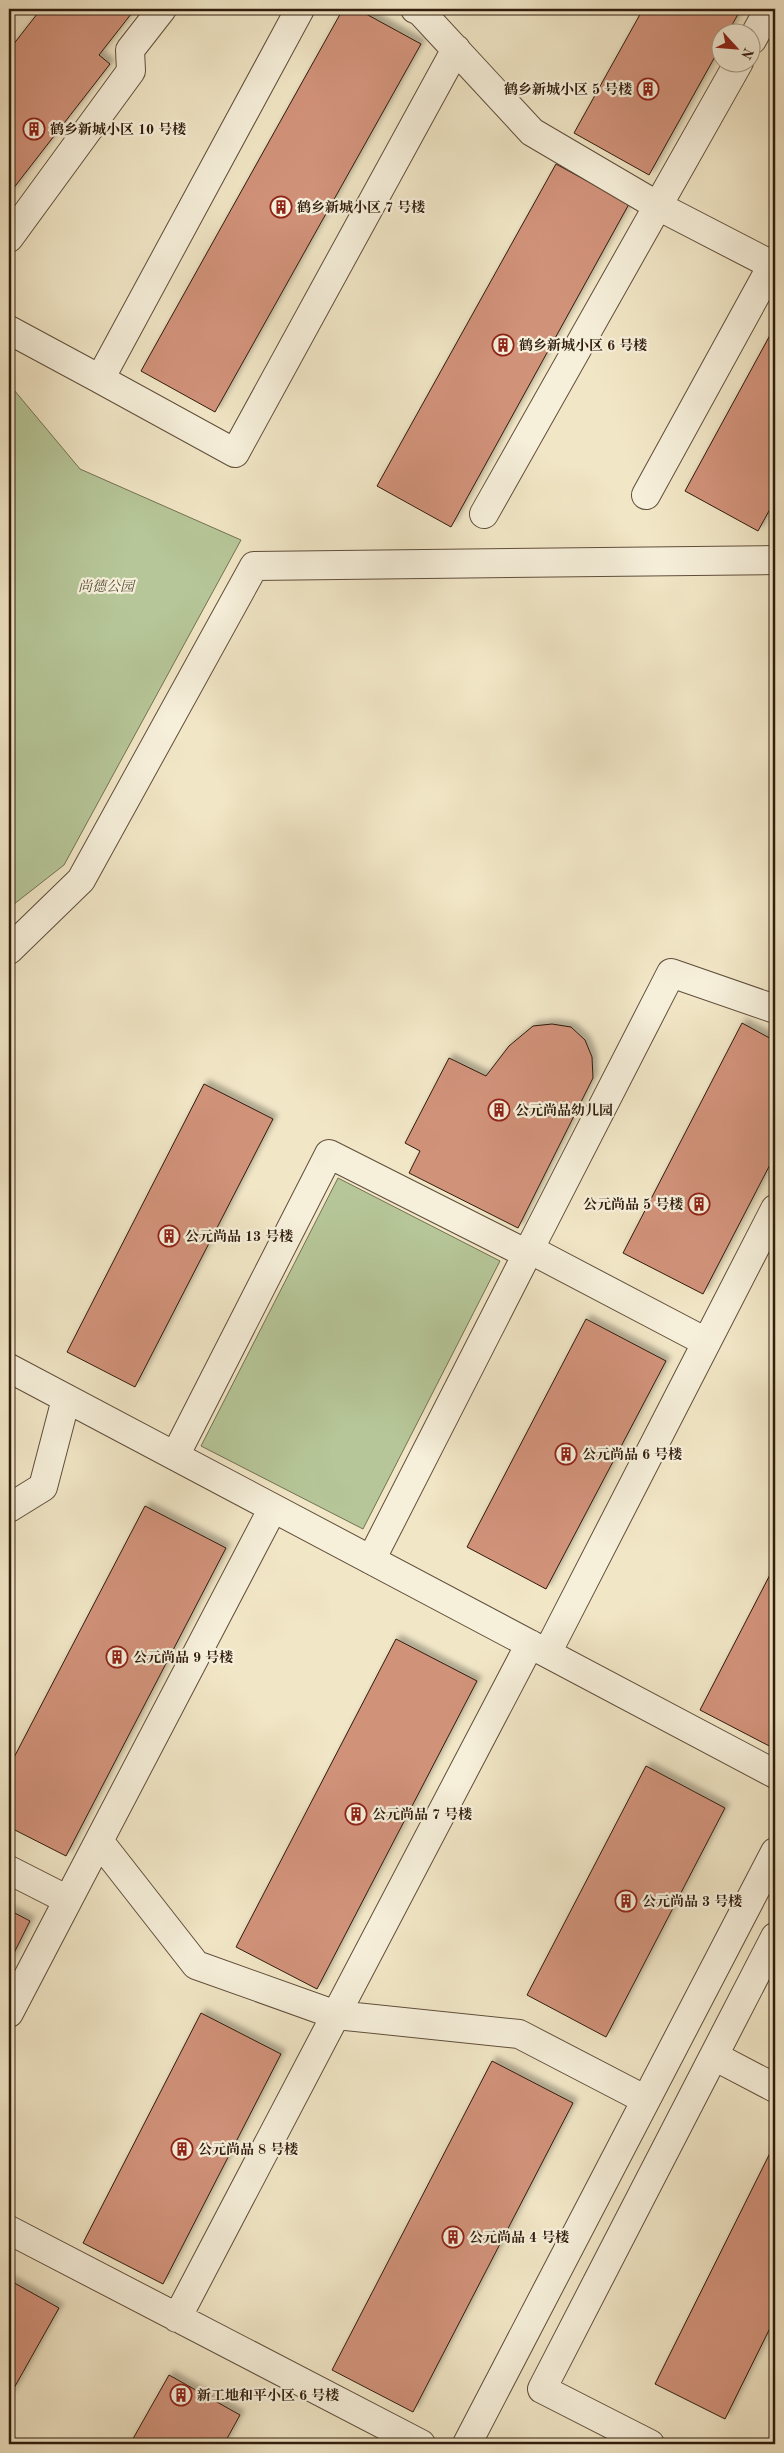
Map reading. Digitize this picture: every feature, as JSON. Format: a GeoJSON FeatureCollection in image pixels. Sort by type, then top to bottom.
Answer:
{"type":"FeatureCollection","features":[{"type":"Feature","properties":{"kind":"street"},"geometry":{"type":"LineString","coordinates":[[9,238],[131,71],[130,50],[162,9]]}},
{"type":"Feature","properties":{"kind":"street"},"geometry":{"type":"LineString","coordinates":[[100,379],[300,9]]}},
{"type":"Feature","properties":{"kind":"street"},"geometry":{"type":"LineString","coordinates":[[415,9],[420,11],[532,132],[658,206],[774,262],[646,494]]}},
{"type":"Feature","properties":{"kind":"street"},"geometry":{"type":"LineString","coordinates":[[762,22],[769,9]]}},
{"type":"Feature","properties":{"kind":"street"},"geometry":{"type":"LineString","coordinates":[[9,330],[235,453],[456,49]]}},
{"type":"Feature","properties":{"kind":"street"},"geometry":{"type":"LineString","coordinates":[[484,514],[733,72]]}},
{"type":"Feature","properties":{"kind":"street"},"geometry":{"type":"LineString","coordinates":[[9,950],[82,880],[254,566],[775,560]]}},
{"type":"Feature","properties":{"kind":"street"},"geometry":{"type":"LineString","coordinates":[[371,1560],[671,973],[775,1008]]}},
{"type":"Feature","properties":{"kind":"street"},"geometry":{"type":"LineString","coordinates":[[175,1456],[330,1154],[706,1342]]}},
{"type":"Feature","properties":{"kind":"street"},"geometry":{"type":"LineString","coordinates":[[177,2318],[336,2015],[706,1342],[775,1209]]}},
{"type":"Feature","properties":{"kind":"street"},"geometry":{"type":"LineString","coordinates":[[9,1368],[775,1774]]}},
{"type":"Feature","properties":{"kind":"street"},"geometry":{"type":"LineString","coordinates":[[9,1508],[43,1487],[66,1398]]}},
{"type":"Feature","properties":{"kind":"street"},"geometry":{"type":"LineString","coordinates":[[9,2013],[273,1508]]}},
{"type":"Feature","properties":{"kind":"street"},"geometry":{"type":"LineString","coordinates":[[99,1841],[196,1965],[336,2015],[519,2034],[646,2100]]}},
{"type":"Feature","properties":{"kind":"street"},"geometry":{"type":"LineString","coordinates":[[467,2444],[775,1852]]}},
{"type":"Feature","properties":{"kind":"street"},"geometry":{"type":"LineString","coordinates":[[9,1870],[68,1900]]}},
{"type":"Feature","properties":{"kind":"street"},"geometry":{"type":"LineString","coordinates":[[650,2444],[542,2389],[775,1937]]}},
{"type":"Feature","properties":{"kind":"street"},"geometry":{"type":"LineString","coordinates":[[714,2056],[775,2088]]}},
{"type":"Feature","properties":{"kind":"street"},"geometry":{"type":"LineString","coordinates":[[9,2230],[421,2444]]}},
{"type":"Feature","properties":{"kind":"green space","name":"尚德公园"},"geometry":{"type":"Polygon","coordinates":[[[9,384],[80,469],[241,540],[64,865],[9,908],[9,384]]]}},
{"type":"Feature","properties":{"kind":"green space"},"geometry":{"type":"Polygon","coordinates":[[[338,1178],[500,1261],[363,1529],[201,1446],[338,1178]]]}},
{"type":"Feature","properties":{"kind":"building","name":"鹤乡新城小区 10 号楼"},"geometry":{"type":"Polygon","coordinates":[[[41,9],[135,9],[99,55],[110,64],[9,194],[9,50],[41,9]]]}},
{"type":"Feature","properties":{"kind":"building","name":"鹤乡新城小区 7 号楼"},"geometry":{"type":"Polygon","coordinates":[[[343,9],[357,9],[421,44],[215,412],[141,371],[343,9]]]}},
{"type":"Feature","properties":{"kind":"building","name":"鹤乡新城小区 5 号楼"},"geometry":{"type":"Polygon","coordinates":[[[643,9],[741,9],[734,22],[712,22],[712,62],[649,175],[574,133],[643,9]]]}},
{"type":"Feature","properties":{"kind":"building","name":"鹤乡新城小区 6 号楼"},"geometry":{"type":"Polygon","coordinates":[[[556,164],[629,204],[451,527],[377,486],[556,164]]]}},
{"type":"Feature","properties":{"kind":"building"},"geometry":{"type":"Polygon","coordinates":[[[775,326],[775,500],[758,531],[685,491],[775,326]]]}},
{"type":"Feature","properties":{"kind":"building","name":"公元尚品 5 号楼"},"geometry":{"type":"Polygon","coordinates":[[[742,1023],[775,1041],[775,1155],[703,1294],[623,1253],[742,1023]]]}},
{"type":"Feature","properties":{"kind":"building","name":"公元尚品幼儿园"},"geometry":{"type":"Polygon","coordinates":[[[552,1024],[571,1027],[585,1040],[592,1057],[593,1078],[518,1228],[409,1173],[420,1151],[405,1143],[449,1058],[486,1076],[509,1046],[533,1026],[552,1024]]]}},
{"type":"Feature","properties":{"kind":"building","name":"公元尚品 13 号楼"},"geometry":{"type":"Polygon","coordinates":[[[204,1084],[273,1119],[135,1387],[67,1352],[204,1084]]]}},
{"type":"Feature","properties":{"kind":"building","name":"公元尚品 6 号楼"},"geometry":{"type":"Polygon","coordinates":[[[586,1319],[666,1361],[546,1589],[467,1547],[586,1319]]]}},
{"type":"Feature","properties":{"kind":"building","name":"公元尚品 9 号楼"},"geometry":{"type":"Polygon","coordinates":[[[145,1506],[226,1548],[66,1856],[9,1827],[9,1767],[145,1506]]]}},
{"type":"Feature","properties":{"kind":"building"},"geometry":{"type":"Polygon","coordinates":[[[775,1565],[775,1749],[700,1710],[775,1565]]]}},
{"type":"Feature","properties":{"kind":"building","name":"公元尚品 7 号楼"},"geometry":{"type":"Polygon","coordinates":[[[396,1639],[477,1681],[317,1989],[236,1947],[396,1639]]]}},
{"type":"Feature","properties":{"kind":"building","name":"公元尚品 3 号楼"},"geometry":{"type":"Polygon","coordinates":[[[646,1766],[725,1808],[606,2037],[527,1995],[646,1766]]]}},
{"type":"Feature","properties":{"kind":"building"},"geometry":{"type":"Polygon","coordinates":[[[9,1910],[30,1921],[9,1963],[9,1910]]]}},
{"type":"Feature","properties":{"kind":"building","name":"公元尚品 8 号楼"},"geometry":{"type":"Polygon","coordinates":[[[201,2013],[281,2054],[163,2284],[83,2243],[201,2013]]]}},
{"type":"Feature","properties":{"kind":"building","name":"公元尚品 4 号楼"},"geometry":{"type":"Polygon","coordinates":[[[492,2061],[573,2103],[413,2412],[332,2370],[492,2061]]]}},
{"type":"Feature","properties":{"kind":"building"},"geometry":{"type":"Polygon","coordinates":[[[775,2143],[775,2318],[725,2419],[655,2384],[775,2143]]]}},
{"type":"Feature","properties":{"kind":"building"},"geometry":{"type":"Polygon","coordinates":[[[9,2280],[59,2308],[9,2397],[9,2280]]]}},
{"type":"Feature","properties":{"kind":"building","name":"新工地和平小区 6 号楼"},"geometry":{"type":"Polygon","coordinates":[[[169,2375],[240,2415],[224,2444],[130,2444],[169,2375]]]}},
{"type":"Feature","properties":{"kind":"place","name":"鹤乡新城小区 5 号楼"},"geometry":{"type":"Point","coordinates":[648,89]}},
{"type":"Feature","properties":{"kind":"place","name":"鹤乡新城小区 10 号楼"},"geometry":{"type":"Point","coordinates":[34,129]}},
{"type":"Feature","properties":{"kind":"place","name":"鹤乡新城小区 7 号楼"},"geometry":{"type":"Point","coordinates":[281,207]}},
{"type":"Feature","properties":{"kind":"place","name":"鹤乡新城小区 6 号楼"},"geometry":{"type":"Point","coordinates":[503,345]}},
{"type":"Feature","properties":{"kind":"place","name":"公元尚品幼儿园"},"geometry":{"type":"Point","coordinates":[499,1110]}},
{"type":"Feature","properties":{"kind":"place","name":"公元尚品 5 号楼"},"geometry":{"type":"Point","coordinates":[699,1204]}},
{"type":"Feature","properties":{"kind":"place","name":"公元尚品 13 号楼"},"geometry":{"type":"Point","coordinates":[169,1236]}},
{"type":"Feature","properties":{"kind":"place","name":"公元尚品 6 号楼"},"geometry":{"type":"Point","coordinates":[566,1454]}},
{"type":"Feature","properties":{"kind":"place","name":"公元尚品 9 号楼"},"geometry":{"type":"Point","coordinates":[117,1657]}},
{"type":"Feature","properties":{"kind":"place","name":"公元尚品 7 号楼"},"geometry":{"type":"Point","coordinates":[356,1814]}},
{"type":"Feature","properties":{"kind":"place","name":"公元尚品 3 号楼"},"geometry":{"type":"Point","coordinates":[626,1901]}},
{"type":"Feature","properties":{"kind":"place","name":"公元尚品 8 号楼"},"geometry":{"type":"Point","coordinates":[182,2149]}},
{"type":"Feature","properties":{"kind":"place","name":"公元尚品 4 号楼"},"geometry":{"type":"Point","coordinates":[453,2237]}},
{"type":"Feature","properties":{"kind":"place","name":"新工地和平小区 6 号楼"},"geometry":{"type":"Point","coordinates":[181,2395]}}]}
